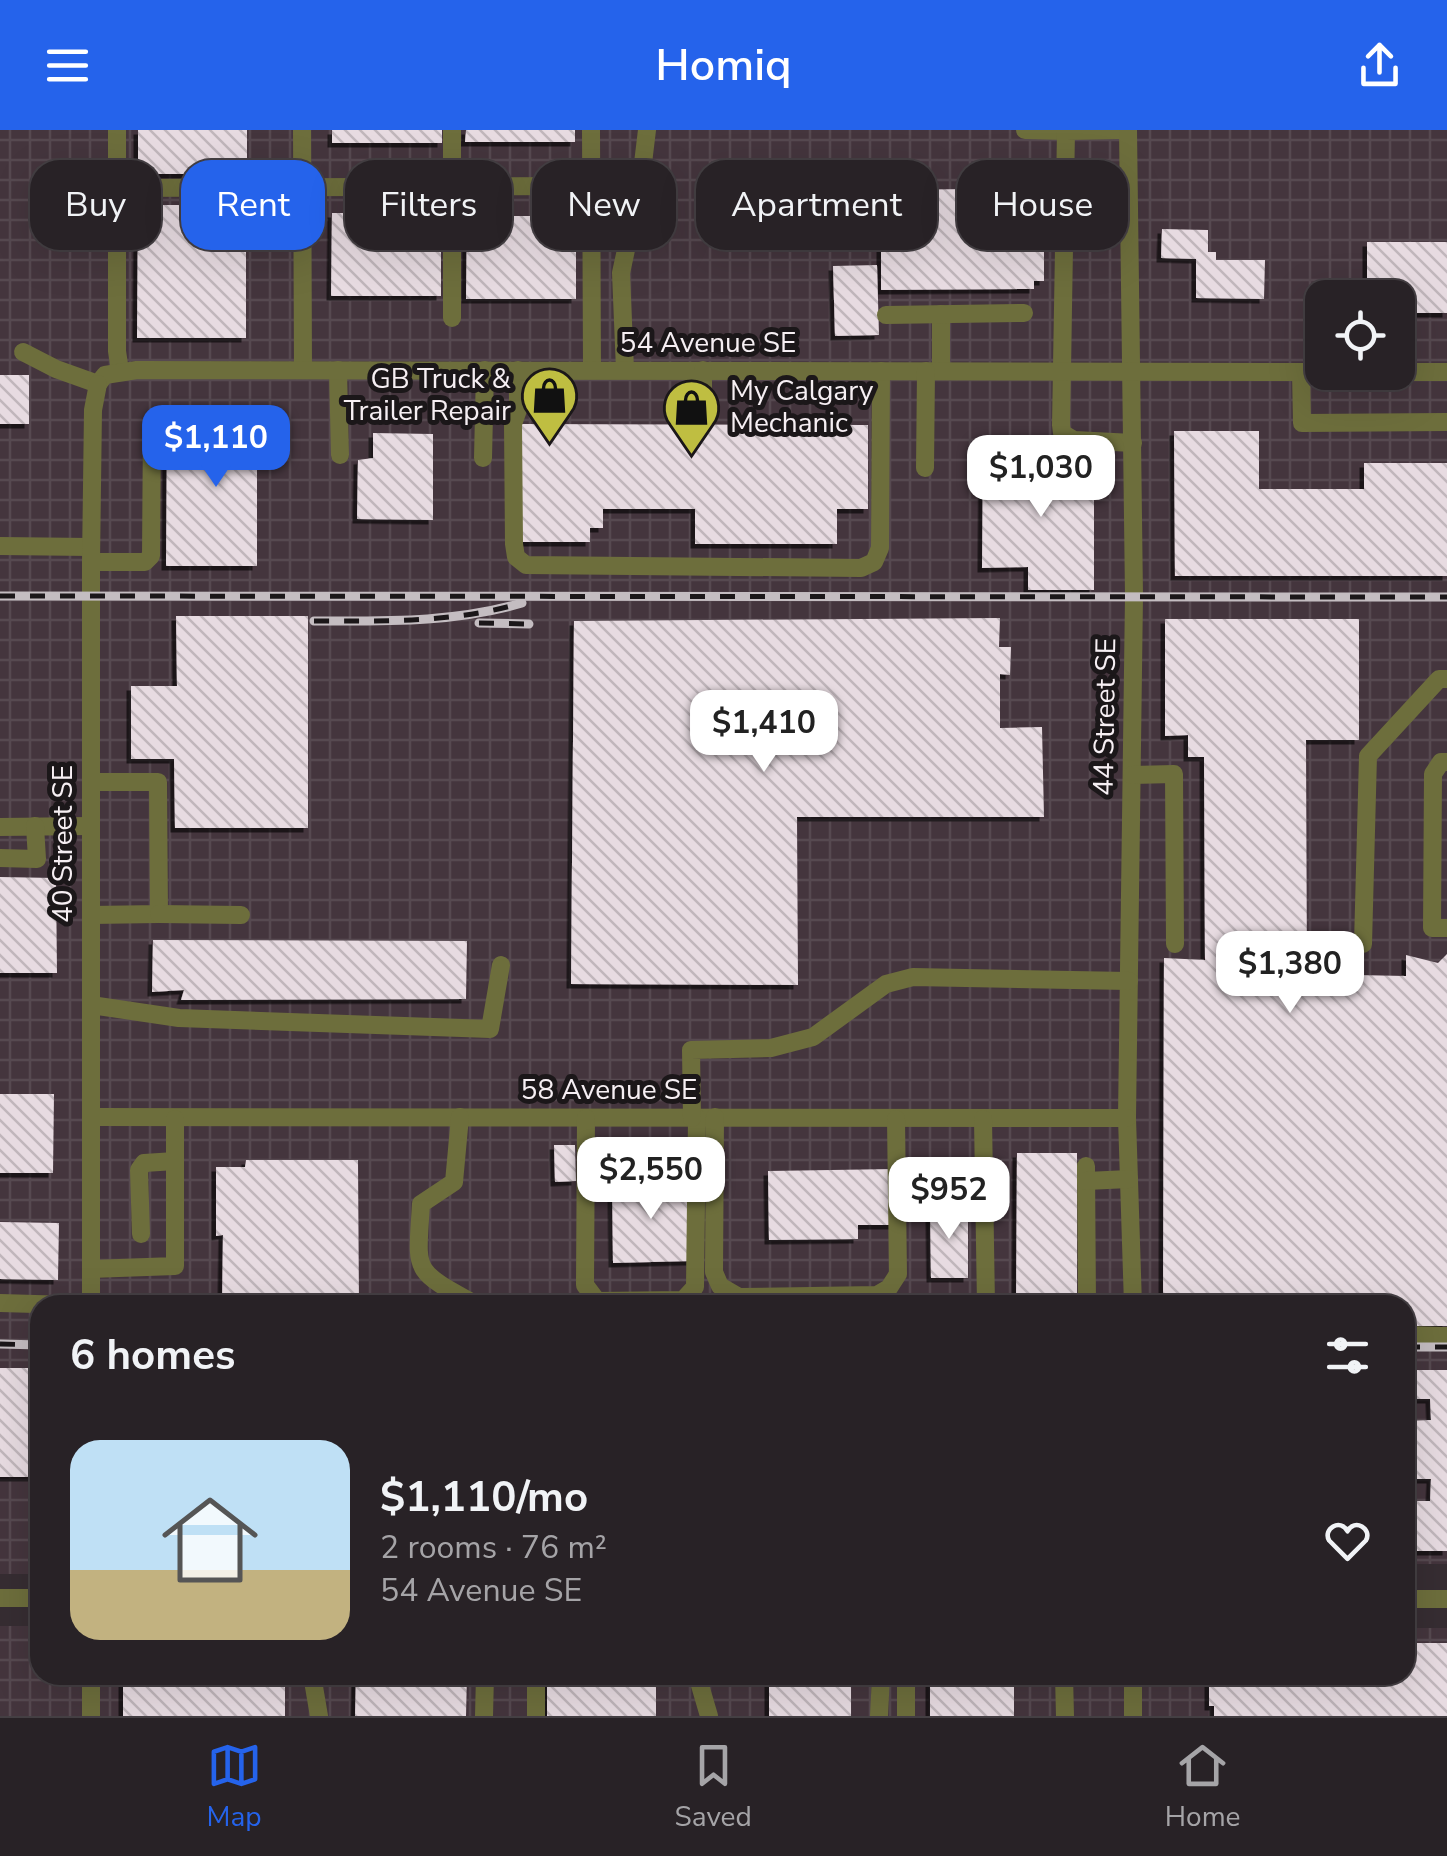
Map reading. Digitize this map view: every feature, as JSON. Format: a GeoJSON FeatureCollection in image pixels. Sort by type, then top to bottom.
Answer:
{"type":"FeatureCollection","features":[{"type":"Feature","properties":{"kind":"street"},"geometry":{"type":"LineString","coordinates":[[117,130],[117,160]]}},
{"type":"Feature","properties":{"kind":"street"},"geometry":{"type":"LineString","coordinates":[[302,130],[302,160]]}},
{"type":"Feature","properties":{"kind":"street"},"geometry":{"type":"LineString","coordinates":[[452,130],[452,160]]}},
{"type":"Feature","properties":{"kind":"street"},"geometry":{"type":"LineString","coordinates":[[591,130],[592,160]]}},
{"type":"Feature","properties":{"kind":"street"},"geometry":{"type":"LineString","coordinates":[[625,370],[621,273],[642,180],[647,130]]}},
{"type":"Feature","properties":{"kind":"street"},"geometry":{"type":"LineString","coordinates":[[1025,130],[1125,130]]}},
{"type":"Feature","properties":{"kind":"street","name":"44 Street SE"},"geometry":{"type":"LineString","coordinates":[[1125,130],[1133,443],[1127,1118],[1133,1295]]}},
{"type":"Feature","properties":{"kind":"street"},"geometry":{"type":"LineString","coordinates":[[1066,131],[1062,432],[1074,440],[1133,443]]}},
{"type":"Feature","properties":{"kind":"street"},"geometry":{"type":"LineString","coordinates":[[23,352],[98,384],[106,375],[120,371],[116,350],[117,250]]}},
{"type":"Feature","properties":{"kind":"street"},"geometry":{"type":"LineString","coordinates":[[302,250],[302,370]]}},
{"type":"Feature","properties":{"kind":"street"},"geometry":{"type":"LineString","coordinates":[[452,250],[452,318]]}},
{"type":"Feature","properties":{"kind":"street"},"geometry":{"type":"LineString","coordinates":[[592,250],[592,370]]}},
{"type":"Feature","properties":{"kind":"street"},"geometry":{"type":"LineString","coordinates":[[886,314],[1024,313]]}},
{"type":"Feature","properties":{"kind":"street"},"geometry":{"type":"LineString","coordinates":[[924,468],[941,314]]}},
{"type":"Feature","properties":{"kind":"street"},"geometry":{"type":"LineString","coordinates":[[338,370],[340,455]]}},
{"type":"Feature","properties":{"kind":"street"},"geometry":{"type":"LineString","coordinates":[[483,458],[485,370]]}},
{"type":"Feature","properties":{"kind":"street"},"geometry":{"type":"LineString","coordinates":[[518,370],[518,410],[513,424],[514,544],[516,557],[526,566],[861,568],[874,562],[880,548],[881,371]]}},
{"type":"Feature","properties":{"kind":"street"},"geometry":{"type":"LineString","coordinates":[[703,370],[703,411]]}},
{"type":"Feature","properties":{"kind":"street","name":"54 Avenue SE"},"geometry":{"type":"LineString","coordinates":[[120,371],[1305,372]]}},
{"type":"Feature","properties":{"kind":"street"},"geometry":{"type":"LineString","coordinates":[[1301,372],[1302,423],[1447,422]]}},
{"type":"Feature","properties":{"kind":"street"},"geometry":{"type":"LineString","coordinates":[[1415,372],[1447,372]]}},
{"type":"Feature","properties":{"kind":"street","name":"40 Street SE"},"geometry":{"type":"LineString","coordinates":[[90,1295],[91,554],[93,410],[98,384]]}},
{"type":"Feature","properties":{"kind":"street"},"geometry":{"type":"LineString","coordinates":[[0,546],[91,554],[134,564],[145,562],[150,556],[152,422],[158,416],[191,418]]}},
{"type":"Feature","properties":{"kind":"street"},"geometry":{"type":"LineString","coordinates":[[1364,944],[1368,756],[1439,678],[1447,678]]}},
{"type":"Feature","properties":{"kind":"street"},"geometry":{"type":"LineString","coordinates":[[1447,762],[1441,762],[1434,774],[1432,928],[1447,928]]}},
{"type":"Feature","properties":{"kind":"street"},"geometry":{"type":"LineString","coordinates":[[1132,775],[1174,774],[1175,944]]}},
{"type":"Feature","properties":{"kind":"street"},"geometry":{"type":"LineString","coordinates":[[90,782],[158,782],[159,914]]}},
{"type":"Feature","properties":{"kind":"street"},"geometry":{"type":"LineString","coordinates":[[0,858],[37,859],[35,826]]}},
{"type":"Feature","properties":{"kind":"street"},"geometry":{"type":"LineString","coordinates":[[0,827],[90,826]]}},
{"type":"Feature","properties":{"kind":"street"},"geometry":{"type":"LineString","coordinates":[[90,915],[241,915]]}},
{"type":"Feature","properties":{"kind":"street"},"geometry":{"type":"LineString","coordinates":[[91,1005],[178,1018],[490,1029],[500,965]]}},
{"type":"Feature","properties":{"kind":"street"},"geometry":{"type":"LineString","coordinates":[[735,1295],[720,1286],[714,1272],[691,1050],[771,1048],[813,1037],[886,984],[912,978],[1129,982]]}},
{"type":"Feature","properties":{"kind":"street","name":"58 Avenue SE"},"geometry":{"type":"LineString","coordinates":[[92,1117],[1127,1118]]}},
{"type":"Feature","properties":{"kind":"street"},"geometry":{"type":"LineString","coordinates":[[458,1295],[432,1280],[418,1261],[421,1204],[454,1182],[460,1118]]}},
{"type":"Feature","properties":{"kind":"street"},"geometry":{"type":"LineString","coordinates":[[586,1118],[585,1285],[591,1295]]}},
{"type":"Feature","properties":{"kind":"street"},"geometry":{"type":"LineString","coordinates":[[688,1295],[696,1287],[701,1118]]}},
{"type":"Feature","properties":{"kind":"street"},"geometry":{"type":"LineString","coordinates":[[91,1268],[175,1266],[175,1119]]}},
{"type":"Feature","properties":{"kind":"street"},"geometry":{"type":"LineString","coordinates":[[983,1119],[986,1295]]}},
{"type":"Feature","properties":{"kind":"street"},"geometry":{"type":"LineString","coordinates":[[877,1295],[889,1288],[898,1274],[896,1120]]}},
{"type":"Feature","properties":{"kind":"street"},"geometry":{"type":"LineString","coordinates":[[140,1234],[139,1170],[144,1164],[175,1160]]}},
{"type":"Feature","properties":{"kind":"street"},"geometry":{"type":"LineString","coordinates":[[1087,1295],[1086,1174],[1129,1179]]}},
{"type":"Feature","properties":{"kind":"street"},"geometry":{"type":"LineString","coordinates":[[0,1303],[30,1304]]}},
{"type":"Feature","properties":{"kind":"street"},"geometry":{"type":"LineString","coordinates":[[1415,1336],[1447,1336]]}},
{"type":"Feature","properties":{"kind":"street"},"geometry":{"type":"LineString","coordinates":[[0,1598],[30,1598]]}},
{"type":"Feature","properties":{"kind":"street"},"geometry":{"type":"LineString","coordinates":[[1415,1599],[1447,1598]]}},
{"type":"Feature","properties":{"kind":"street"},"geometry":{"type":"LineString","coordinates":[[91,1685],[92,1716]]}},
{"type":"Feature","properties":{"kind":"street"},"geometry":{"type":"LineString","coordinates":[[313,1685],[318,1716]]}},
{"type":"Feature","properties":{"kind":"street"},"geometry":{"type":"LineString","coordinates":[[484,1716],[485,1685]]}},
{"type":"Feature","properties":{"kind":"street"},"geometry":{"type":"LineString","coordinates":[[536,1685],[536,1716]]}},
{"type":"Feature","properties":{"kind":"street"},"geometry":{"type":"LineString","coordinates":[[700,1685],[708,1716]]}},
{"type":"Feature","properties":{"kind":"street"},"geometry":{"type":"LineString","coordinates":[[879,1716],[880,1685]]}},
{"type":"Feature","properties":{"kind":"street"},"geometry":{"type":"LineString","coordinates":[[906,1685],[906,1716]]}},
{"type":"Feature","properties":{"kind":"street"},"geometry":{"type":"LineString","coordinates":[[1064,1685],[1064,1716]]}},
{"type":"Feature","properties":{"kind":"street"},"geometry":{"type":"LineString","coordinates":[[1132,1716],[1133,1685]]}},
{"type":"Feature","properties":{"kind":"shaded area"},"geometry":{"type":"Polygon","coordinates":[[[0,130],[1447,130],[1447,1564],[1415,1564],[1415,1295],[30,1295],[30,1574],[0,1574],[0,130]]]}},
{"type":"Feature","properties":{"kind":"shaded area"},"geometry":{"type":"Polygon","coordinates":[[[0,1626],[30,1626],[30,1685],[1415,1685],[1415,1628],[1447,1628],[1447,1716],[0,1716],[0,1626]]]}},
{"type":"Feature","properties":{"kind":"building"},"geometry":{"type":"Polygon","coordinates":[[[138,130],[247,130],[247,160],[181,160],[181,174],[161,174],[161,160],[138,160],[138,130]]]}},
{"type":"Feature","properties":{"kind":"building"},"geometry":{"type":"Polygon","coordinates":[[[332,130],[442,130],[442,143],[332,143],[332,130]]]}},
{"type":"Feature","properties":{"kind":"building"},"geometry":{"type":"Polygon","coordinates":[[[466,130],[575,130],[575,142],[465,142],[466,130]]]}},
{"type":"Feature","properties":{"kind":"building"},"geometry":{"type":"Polygon","coordinates":[[[937,189],[957,189],[957,250],[1044,250],[1044,281],[1034,281],[1034,289],[881,290],[881,250],[937,250],[937,189]]]}},
{"type":"Feature","properties":{"kind":"building"},"geometry":{"type":"Polygon","coordinates":[[[161,205],[181,205],[181,250],[246,250],[246,338],[137,338],[138,250],[161,250],[161,205]]]}},
{"type":"Feature","properties":{"kind":"building"},"geometry":{"type":"Polygon","coordinates":[[[332,213],[345,213],[345,250],[441,250],[441,296],[331,296],[332,213]]]}},
{"type":"Feature","properties":{"kind":"building"},"geometry":{"type":"Polygon","coordinates":[[[512,216],[532,216],[532,250],[576,250],[576,299],[466,299],[467,250],[512,250],[512,216]]]}},
{"type":"Feature","properties":{"kind":"building"},"geometry":{"type":"Polygon","coordinates":[[[1162,229],[1208,230],[1208,252],[1216,252],[1216,260],[1265,260],[1264,299],[1196,298],[1196,259],[1161,258],[1162,229]]]}},
{"type":"Feature","properties":{"kind":"building"},"geometry":{"type":"Polygon","coordinates":[[[1367,242],[1447,242],[1447,313],[1415,313],[1415,280],[1367,280],[1367,242]]]}},
{"type":"Feature","properties":{"kind":"building"},"geometry":{"type":"Polygon","coordinates":[[[877,265],[879,335],[835,336],[833,266],[877,265]]]}},
{"type":"Feature","properties":{"kind":"building"},"geometry":{"type":"Polygon","coordinates":[[[0,375],[29,375],[29,424],[0,424],[0,375]]]}},
{"type":"Feature","properties":{"kind":"building"},"geometry":{"type":"Polygon","coordinates":[[[281,408],[281,433],[257,433],[257,566],[166,566],[167,433],[211,433],[212,409],[281,408]]]}},
{"type":"Feature","properties":{"kind":"building"},"geometry":{"type":"Polygon","coordinates":[[[520,424],[868,425],[868,509],[837,509],[837,544],[695,544],[695,509],[603,509],[603,528],[590,528],[590,542],[520,542],[520,424]]]}},
{"type":"Feature","properties":{"kind":"building"},"geometry":{"type":"Polygon","coordinates":[[[1174,431],[1259,431],[1259,489],[1364,489],[1364,463],[1447,463],[1447,576],[1175,576],[1174,431]]]}},
{"type":"Feature","properties":{"kind":"building"},"geometry":{"type":"Polygon","coordinates":[[[373,433],[433,434],[433,520],[357,519],[358,460],[373,458],[373,433]]]}},
{"type":"Feature","properties":{"kind":"building"},"geometry":{"type":"Polygon","coordinates":[[[983,458],[1094,458],[1094,590],[1028,590],[1028,567],[982,568],[983,458]]]}},
{"type":"Feature","properties":{"kind":"building"},"geometry":{"type":"Polygon","coordinates":[[[176,616],[308,616],[308,828],[175,828],[174,759],[131,759],[131,686],[177,686],[176,616]]]}},
{"type":"Feature","properties":{"kind":"building"},"geometry":{"type":"Polygon","coordinates":[[[1000,618],[999,647],[1011,647],[1010,675],[1000,674],[1000,728],[1042,727],[1044,817],[797,817],[798,985],[571,984],[574,621],[1000,618]]]}},
{"type":"Feature","properties":{"kind":"building"},"geometry":{"type":"Polygon","coordinates":[[[1165,619],[1359,619],[1359,740],[1306,740],[1307,974],[1406,976],[1406,955],[1438,963],[1447,954],[1447,1326],[1415,1326],[1415,1295],[1163,1295],[1164,958],[1205,960],[1204,757],[1188,757],[1188,735],[1165,736],[1165,619]]]}},
{"type":"Feature","properties":{"kind":"building"},"geometry":{"type":"Polygon","coordinates":[[[0,877],[56,878],[57,973],[0,973],[0,877]]]}},
{"type":"Feature","properties":{"kind":"building"},"geometry":{"type":"Polygon","coordinates":[[[153,940],[467,941],[466,999],[181,1000],[184,990],[152,992],[153,940]]]}},
{"type":"Feature","properties":{"kind":"building"},"geometry":{"type":"Polygon","coordinates":[[[0,1094],[54,1094],[53,1173],[0,1173],[0,1094]]]}},
{"type":"Feature","properties":{"kind":"building"},"geometry":{"type":"Polygon","coordinates":[[[554,1145],[575,1145],[576,1181],[555,1182],[554,1145]]]}},
{"type":"Feature","properties":{"kind":"building"},"geometry":{"type":"Polygon","coordinates":[[[1017,1153],[1077,1153],[1077,1295],[1016,1295],[1017,1153]]]}},
{"type":"Feature","properties":{"kind":"building"},"geometry":{"type":"Polygon","coordinates":[[[246,1160],[358,1160],[359,1295],[222,1295],[223,1235],[216,1236],[216,1167],[245,1167],[246,1160]]]}},
{"type":"Feature","properties":{"kind":"building"},"geometry":{"type":"Polygon","coordinates":[[[894,1169],[895,1225],[858,1225],[858,1239],[769,1240],[768,1171],[894,1169]]]}},
{"type":"Feature","properties":{"kind":"building"},"geometry":{"type":"Polygon","coordinates":[[[689,1180],[691,1261],[613,1263],[612,1182],[689,1180]]]}},
{"type":"Feature","properties":{"kind":"building"},"geometry":{"type":"Polygon","coordinates":[[[930,1206],[968,1206],[968,1278],[931,1278],[930,1206]]]}},
{"type":"Feature","properties":{"kind":"building"},"geometry":{"type":"Polygon","coordinates":[[[0,1222],[59,1223],[58,1280],[0,1279],[0,1222]]]}},
{"type":"Feature","properties":{"kind":"building"},"geometry":{"type":"Polygon","coordinates":[[[0,1368],[30,1368],[30,1477],[0,1477],[0,1368]]]}},
{"type":"Feature","properties":{"kind":"building"},"geometry":{"type":"Polygon","coordinates":[[[1417,1370],[1447,1370],[1447,1551],[1415,1551],[1415,1501],[1430,1501],[1431,1479],[1415,1479],[1415,1421],[1431,1420],[1430,1399],[1415,1399],[1417,1370]]]}},
{"type":"Feature","properties":{"kind":"building"},"geometry":{"type":"Polygon","coordinates":[[[1415,1643],[1447,1643],[1447,1716],[1214,1716],[1214,1706],[1209,1706],[1209,1685],[1415,1685],[1415,1643]]]}},
{"type":"Feature","properties":{"kind":"building"},"geometry":{"type":"Polygon","coordinates":[[[123,1685],[285,1685],[285,1716],[123,1716],[123,1685]]]}},
{"type":"Feature","properties":{"kind":"building"},"geometry":{"type":"Polygon","coordinates":[[[356,1685],[467,1685],[466,1716],[355,1716],[356,1685]]]}},
{"type":"Feature","properties":{"kind":"building"},"geometry":{"type":"Polygon","coordinates":[[[547,1685],[656,1685],[656,1716],[547,1716],[547,1685]]]}},
{"type":"Feature","properties":{"kind":"building"},"geometry":{"type":"Polygon","coordinates":[[[769,1685],[851,1685],[851,1716],[769,1716],[769,1685]]]}},
{"type":"Feature","properties":{"kind":"building"},"geometry":{"type":"Polygon","coordinates":[[[930,1685],[1014,1685],[1014,1716],[930,1716],[930,1685]]]}},
{"type":"Feature","properties":{"kind":"railway"},"geometry":{"type":"LineString","coordinates":[[0,596],[1447,597]]}},
{"type":"Feature","properties":{"kind":"railway"},"geometry":{"type":"LineString","coordinates":[[314,621],[445,617],[522,603]]}},
{"type":"Feature","properties":{"kind":"railway"},"geometry":{"type":"LineString","coordinates":[[479,623],[529,624]]}},
{"type":"Feature","properties":{"kind":"railway"},"geometry":{"type":"LineString","coordinates":[[0,1344],[30,1345]]}},
{"type":"Feature","properties":{"kind":"railway"},"geometry":{"type":"LineString","coordinates":[[1415,1347],[1447,1347]]}},
{"type":"Feature","properties":{"kind":"place","name":"GB Truck & Trailer Repair"},"geometry":{"type":"Point","coordinates":[550,444]}},
{"type":"Feature","properties":{"kind":"place","name":"My Calgary Mechanic"},"geometry":{"type":"Point","coordinates":[691,456]}}]}
